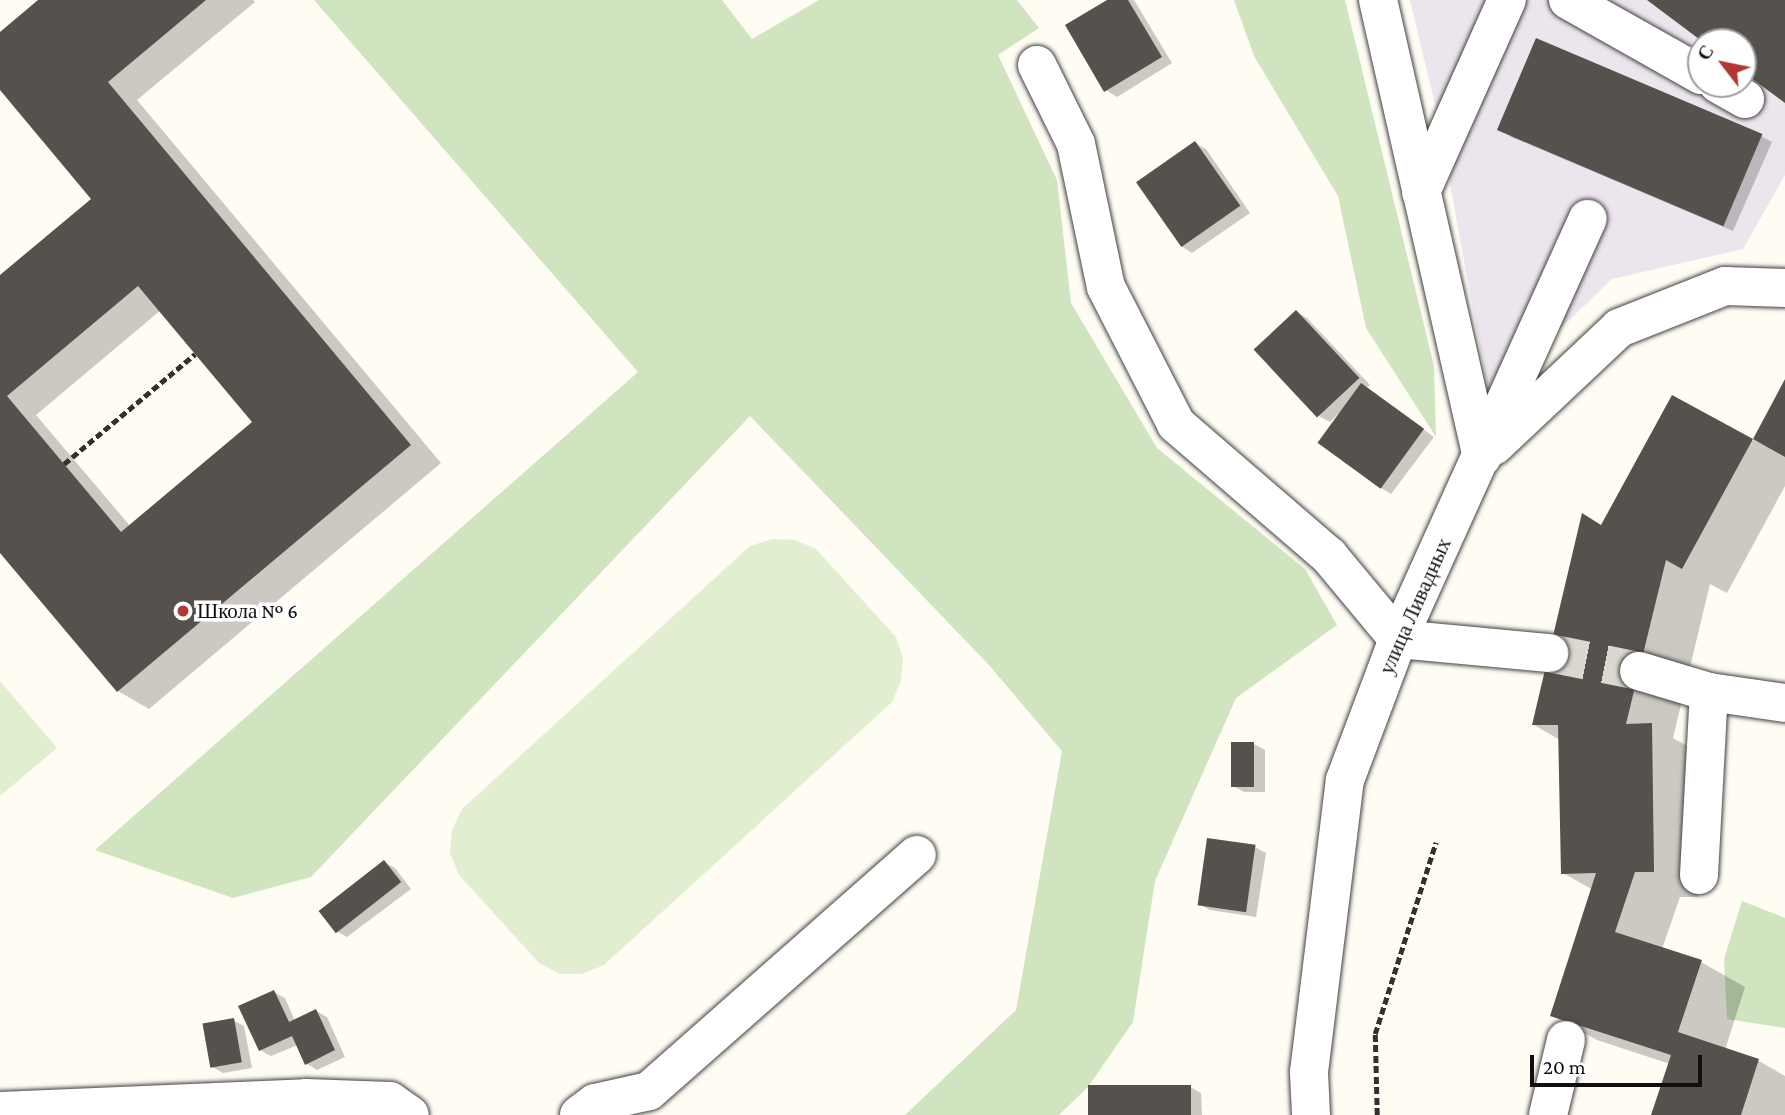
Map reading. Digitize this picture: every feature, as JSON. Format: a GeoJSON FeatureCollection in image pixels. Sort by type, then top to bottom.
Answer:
{"type":"FeatureCollection","features":[{"type":"Feature","properties":{"kind":"street"},"geometry":{"type":"LineString","coordinates":[[1378,0],[1482,457]]}},
{"type":"Feature","properties":{"kind":"street"},"geometry":{"type":"LineString","coordinates":[[1421,192],[1507,0]]}},
{"type":"Feature","properties":{"kind":"street"},"geometry":{"type":"LineString","coordinates":[[1568,0],[1687,67]]}},
{"type":"Feature","properties":{"kind":"street"},"geometry":{"type":"LineString","coordinates":[[1037,65],[1076,144],[1106,288],[1176,424],[1329,556],[1398,639],[1549,653]]}},
{"type":"Feature","properties":{"kind":"street"},"geometry":{"type":"LineString","coordinates":[[1482,457],[1588,219]]}},
{"type":"Feature","properties":{"kind":"street","name":"улица Ливадных"},"geometry":{"type":"LineString","coordinates":[[1311,1115],[1309,1072],[1345,779],[1398,639],[1482,457],[1619,328],[1725,286],[1785,288]]}},
{"type":"Feature","properties":{"kind":"street"},"geometry":{"type":"LineString","coordinates":[[1639,671],[1709,692],[1785,703]]}},
{"type":"Feature","properties":{"kind":"street"},"geometry":{"type":"LineString","coordinates":[[1699,875],[1709,692]]}},
{"type":"Feature","properties":{"kind":"street"},"geometry":{"type":"LineString","coordinates":[[579,1115],[595,1103],[649,1091],[917,855]]}},
{"type":"Feature","properties":{"kind":"street"},"geometry":{"type":"LineString","coordinates":[[1548,1115],[1566,1040]]}},
{"type":"Feature","properties":{"kind":"street"},"geometry":{"type":"LineString","coordinates":[[0,1111],[306,1098],[390,1101],[410,1115]]}},
{"type":"Feature","properties":{"kind":"path"},"geometry":{"type":"LineString","coordinates":[[64,464],[195,354]]}},
{"type":"Feature","properties":{"kind":"path"},"geometry":{"type":"LineString","coordinates":[[1377,1115],[1375,1034],[1436,842]]}},
{"type":"Feature","properties":{"kind":"shaded area"},"geometry":{"type":"Polygon","coordinates":[[[1410,0],[1785,0],[1785,175],[1743,249],[1612,279],[1489,397],[1437,113],[1410,0]]]}},
{"type":"Feature","properties":{"kind":"green space"},"geometry":{"type":"Polygon","coordinates":[[[314,0],[722,0],[752,39],[819,0],[1017,0],[1039,28],[998,55],[1057,180],[1071,303],[1157,448],[1305,569],[1337,625],[1236,698],[1155,881],[1133,1022],[1088,1087],[1059,1115],[905,1115],[1016,1010],[1062,751],[988,664],[750,416],[311,877],[233,898],[95,850],[638,372],[314,0]]]}},
{"type":"Feature","properties":{"kind":"green space"},"geometry":{"type":"Polygon","coordinates":[[[1234,0],[1345,0],[1434,366],[1436,437],[1366,328],[1338,196],[1254,56],[1234,0]]]}},
{"type":"Feature","properties":{"kind":"green space"},"geometry":{"type":"Polygon","coordinates":[[[773,539],[795,540],[816,549],[896,637],[903,659],[901,681],[892,702],[604,965],[582,974],[560,974],[539,963],[459,875],[450,853],[452,830],[462,809],[750,546],[773,539]]]}},
{"type":"Feature","properties":{"kind":"green space"},"geometry":{"type":"Polygon","coordinates":[[[0,681],[57,748],[0,796],[0,681]]]}},
{"type":"Feature","properties":{"kind":"green space"},"geometry":{"type":"Polygon","coordinates":[[[1742,901],[1785,918],[1785,1028],[1727,1019],[1724,959],[1742,901]]]}},
{"type":"Feature","properties":{"kind":"building"},"geometry":{"type":"Polygon","coordinates":[[[38,0],[206,0],[108,82],[411,445],[117,692],[0,553],[0,275],[91,199],[0,90],[0,32],[38,0]],[[138,286],[7,396],[121,532],[252,422],[138,286]]]}},
{"type":"Feature","properties":{"kind":"building"},"geometry":{"type":"Polygon","coordinates":[[[1107,0],[1128,0],[1162,57],[1104,92],[1065,25],[1107,0]]]}},
{"type":"Feature","properties":{"kind":"building"},"geometry":{"type":"Polygon","coordinates":[[[1647,0],[1785,0],[1785,103],[1757,82],[1757,28],[1687,30],[1647,0]]]}},
{"type":"Feature","properties":{"kind":"building"},"geometry":{"type":"Polygon","coordinates":[[[1536,38],[1762,134],[1723,226],[1497,130],[1536,38]]]}},
{"type":"Feature","properties":{"kind":"building"},"geometry":{"type":"Polygon","coordinates":[[[1195,141],[1240,206],[1181,247],[1136,182],[1195,141]]]}},
{"type":"Feature","properties":{"kind":"building"},"geometry":{"type":"Polygon","coordinates":[[[1296,310],[1359,378],[1317,418],[1254,350],[1296,310]]]}},
{"type":"Feature","properties":{"kind":"building"},"geometry":{"type":"Polygon","coordinates":[[[1785,379],[1785,457],[1753,439],[1785,379]]]}},
{"type":"Feature","properties":{"kind":"building"},"geometry":{"type":"Polygon","coordinates":[[[1361,383],[1424,429],[1381,489],[1318,443],[1361,383]]]}},
{"type":"Feature","properties":{"kind":"building"},"geometry":{"type":"Polygon","coordinates":[[[1672,395],[1753,439],[1682,569],[1666,560],[1626,724],[1652,723],[1654,872],[1635,872],[1615,932],[1702,960],[1678,1032],[1759,1059],[1741,1115],[1651,1115],[1671,1055],[1550,1016],[1596,873],[1561,874],[1558,725],[1532,725],[1582,513],[1601,525],[1672,395]]]}},
{"type":"Feature","properties":{"kind":"building"},"geometry":{"type":"Polygon","coordinates":[[[1231,742],[1254,742],[1254,787],[1231,787],[1231,742]]]}},
{"type":"Feature","properties":{"kind":"building"},"geometry":{"type":"Polygon","coordinates":[[[1207,838],[1256,845],[1246,912],[1198,905],[1207,838]]]}},
{"type":"Feature","properties":{"kind":"building"},"geometry":{"type":"Polygon","coordinates":[[[384,860],[401,882],[336,933],[319,911],[384,860]]]}},
{"type":"Feature","properties":{"kind":"building"},"geometry":{"type":"Polygon","coordinates":[[[274,990],[289,1022],[316,1009],[335,1050],[305,1065],[292,1036],[259,1051],[238,1006],[274,990]]]}},
{"type":"Feature","properties":{"kind":"building"},"geometry":{"type":"Polygon","coordinates":[[[234,1018],[242,1062],[210,1068],[202,1024],[234,1018]]]}},
{"type":"Feature","properties":{"kind":"building"},"geometry":{"type":"Polygon","coordinates":[[[1088,1085],[1191,1085],[1191,1115],[1088,1115],[1088,1085]]]}},
{"type":"Feature","properties":{"kind":"tunnel"},"geometry":{"type":"LineString","coordinates":[[1549,653],[1639,671]]}},
{"type":"Feature","properties":{"kind":"place","name":"Школа № 6"},"geometry":{"type":"Point","coordinates":[183,611]}}]}
